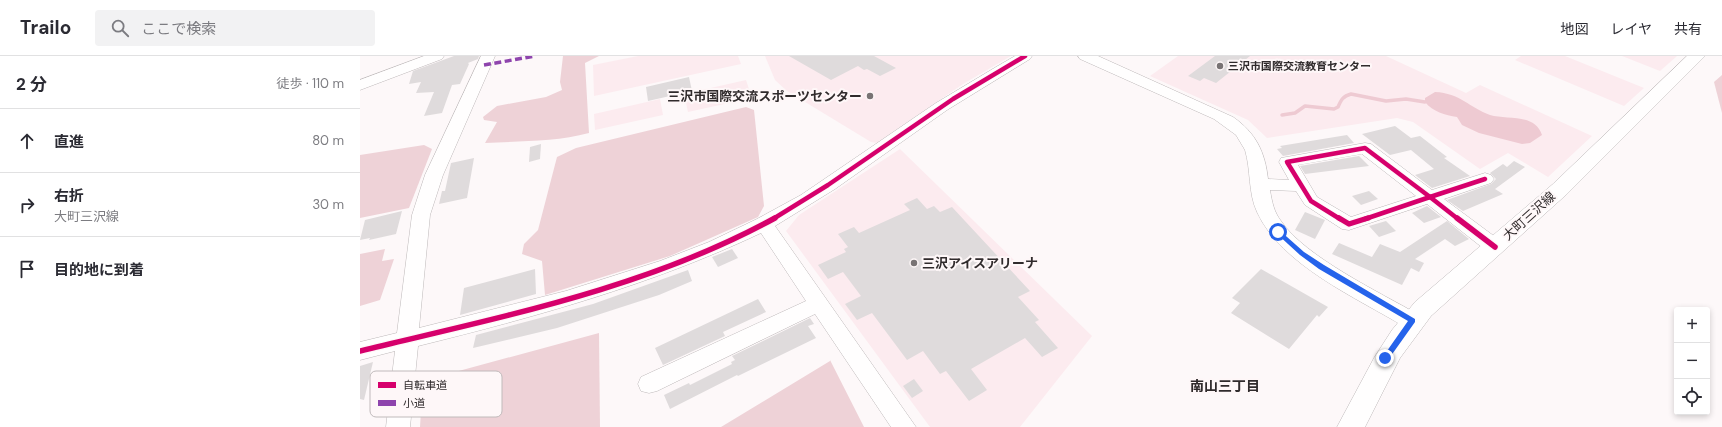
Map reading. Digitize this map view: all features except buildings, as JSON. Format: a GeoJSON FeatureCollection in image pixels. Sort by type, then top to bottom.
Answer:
{"type":"FeatureCollection","features":[{"type":"Feature","properties":{"kind":"main road","name":"大町三沢線"},"geometry":{"type":"LineString","coordinates":[[1351,427],[1385,358],[1412,320],[1444,289],[1495,247],[1560,189],[1697,56]]}},
{"type":"Feature","properties":{"kind":"street"},"geometry":{"type":"LineString","coordinates":[[360,85],[437,56]]}},
{"type":"Feature","properties":{"kind":"street"},"geometry":{"type":"LineString","coordinates":[[404,371],[421,215],[434,175],[488,56]]}},
{"type":"Feature","properties":{"kind":"street"},"geometry":{"type":"LineString","coordinates":[[360,351],[552,304],[615,285],[683,260],[764,224],[854,169],[930,114],[1025,56]]}},
{"type":"Feature","properties":{"kind":"street"},"geometry":{"type":"LineString","coordinates":[[1085,56],[1231,123],[1245,135],[1254,148],[1266,212],[1278,232],[1288,242],[1322,267],[1412,320]]}},
{"type":"Feature","properties":{"kind":"street"},"geometry":{"type":"LineString","coordinates":[[1485,179],[1428,198],[1349,224],[1311,201],[1287,162],[1365,148],[1428,198],[1495,247]]}},
{"type":"Feature","properties":{"kind":"street"},"geometry":{"type":"LineString","coordinates":[[1260,184],[1302,186]]}},
{"type":"Feature","properties":{"kind":"street"},"geometry":{"type":"LineString","coordinates":[[764,224],[904,427]]}},
{"type":"Feature","properties":{"kind":"street"},"geometry":{"type":"LineString","coordinates":[[649,384],[818,304]]}},
{"type":"Feature","properties":{"kind":"street"},"geometry":{"type":"LineString","coordinates":[[398,427],[399,417]]}},
{"type":"Feature","properties":{"kind":"shaded area"},"geometry":{"type":"Polygon","coordinates":[[[563,56],[599,56],[585,63],[589,133],[551,140],[485,143],[497,122],[484,120],[483,117],[497,106],[546,97],[562,90],[560,82],[563,56]]]}},
{"type":"Feature","properties":{"kind":"shaded area"},"geometry":{"type":"Polygon","coordinates":[[[638,56],[738,56],[741,64],[594,96],[593,65],[638,56]]]}},
{"type":"Feature","properties":{"kind":"shaded area","name":"三沢市国際交流スポーツセンター"},"geometry":{"type":"Polygon","coordinates":[[[765,56],[1011,56],[963,84],[877,143],[871,142],[787,91],[775,80],[765,56]]]}},
{"type":"Feature","properties":{"kind":"shaded area"},"geometry":{"type":"Polygon","coordinates":[[[1178,56],[1386,56],[1466,93],[1480,85],[1592,136],[1548,177],[1508,153],[1480,169],[1413,122],[1397,118],[1267,138],[1248,120],[1150,76],[1178,56]]]}},
{"type":"Feature","properties":{"kind":"shaded area"},"geometry":{"type":"Polygon","coordinates":[[[1521,56],[1565,56],[1644,88],[1624,106],[1515,60],[1521,56]]]}},
{"type":"Feature","properties":{"kind":"shaded area"},"geometry":{"type":"Polygon","coordinates":[[[1622,56],[1677,56],[1660,71],[1622,56]]]}},
{"type":"Feature","properties":{"kind":"shaded area"},"geometry":{"type":"Polygon","coordinates":[[[1722,75],[1722,113],[1714,82],[1722,75]]]}},
{"type":"Feature","properties":{"kind":"shaded area"},"geometry":{"type":"Polygon","coordinates":[[[746,80],[752,98],[688,112],[684,94],[746,80]]]}},
{"type":"Feature","properties":{"kind":"shaded area"},"geometry":{"type":"Polygon","coordinates":[[[1435,92],[1451,95],[1490,115],[1527,120],[1538,128],[1542,135],[1530,143],[1522,144],[1479,133],[1462,125],[1457,117],[1440,112],[1428,105],[1425,102],[1425,98],[1435,92]]]}},
{"type":"Feature","properties":{"kind":"shaded area"},"geometry":{"type":"Polygon","coordinates":[[[660,99],[663,115],[595,130],[594,114],[660,99]]]}},
{"type":"Feature","properties":{"kind":"shaded area"},"geometry":{"type":"Polygon","coordinates":[[[746,107],[754,110],[764,206],[758,217],[670,256],[545,295],[542,261],[522,254],[524,244],[538,230],[557,157],[576,148],[746,107]]]}},
{"type":"Feature","properties":{"kind":"shaded area"},"geometry":{"type":"Polygon","coordinates":[[[424,145],[432,149],[409,208],[360,218],[360,155],[424,145]]]}},
{"type":"Feature","properties":{"kind":"shaded area","name":"三沢アイスアリーナ"},"geometry":{"type":"Polygon","coordinates":[[[900,149],[1092,336],[1020,427],[930,427],[786,231],[799,215],[900,149]]]}},
{"type":"Feature","properties":{"kind":"shaded area"},"geometry":{"type":"Polygon","coordinates":[[[385,249],[382,261],[394,259],[380,300],[360,306],[360,254],[385,249]]]}},
{"type":"Feature","properties":{"kind":"shaded area"},"geometry":{"type":"Polygon","coordinates":[[[599,333],[600,427],[420,427],[421,417],[502,417],[502,371],[459,371],[599,333]]]}},
{"type":"Feature","properties":{"kind":"shaded area"},"geometry":{"type":"Polygon","coordinates":[[[830,361],[864,427],[721,427],[830,361]]]}},
{"type":"Feature","properties":{"kind":"waterway"},"geometry":{"type":"LineString","coordinates":[[1282,115],[1295,113],[1305,106],[1334,109],[1338,107],[1344,97],[1351,94],[1386,101],[1406,99],[1425,102]]}},
{"type":"Feature","properties":{"kind":"marked path"},"geometry":{"type":"LineString","coordinates":[[484,65],[535,56]]}},
{"type":"Feature","properties":{"kind":"cycle path"},"geometry":{"type":"LineString","coordinates":[[360,351],[566,299],[616,284],[667,266],[716,246],[764,224],[808,199],[942,106],[1025,56]]}},
{"type":"Feature","properties":{"kind":"cycle path"},"geometry":{"type":"LineString","coordinates":[[1485,179],[1349,224],[1311,201],[1287,162],[1365,148],[1495,247]]}},
{"type":"Feature","properties":{"kind":"place","name":"三沢市国際交流教育センター"},"geometry":{"type":"Point","coordinates":[1220,66]}},
{"type":"Feature","properties":{"kind":"place","name":"三沢市国際交流スポーツセンター"},"geometry":{"type":"Point","coordinates":[870,96]}},
{"type":"Feature","properties":{"kind":"place","name":"三沢アイスアリーナ"},"geometry":{"type":"Point","coordinates":[914,263]}},
{"type":"Feature","properties":{"kind":"district","name":"南山三丁目"},"geometry":{"type":"Point","coordinates":[1225,386]}},
{"type":"Feature","properties":{"kind":"route"},"geometry":{"type":"LineString","coordinates":[[1278,232],[1302,254],[1412,320],[1385,358]]}}]}
